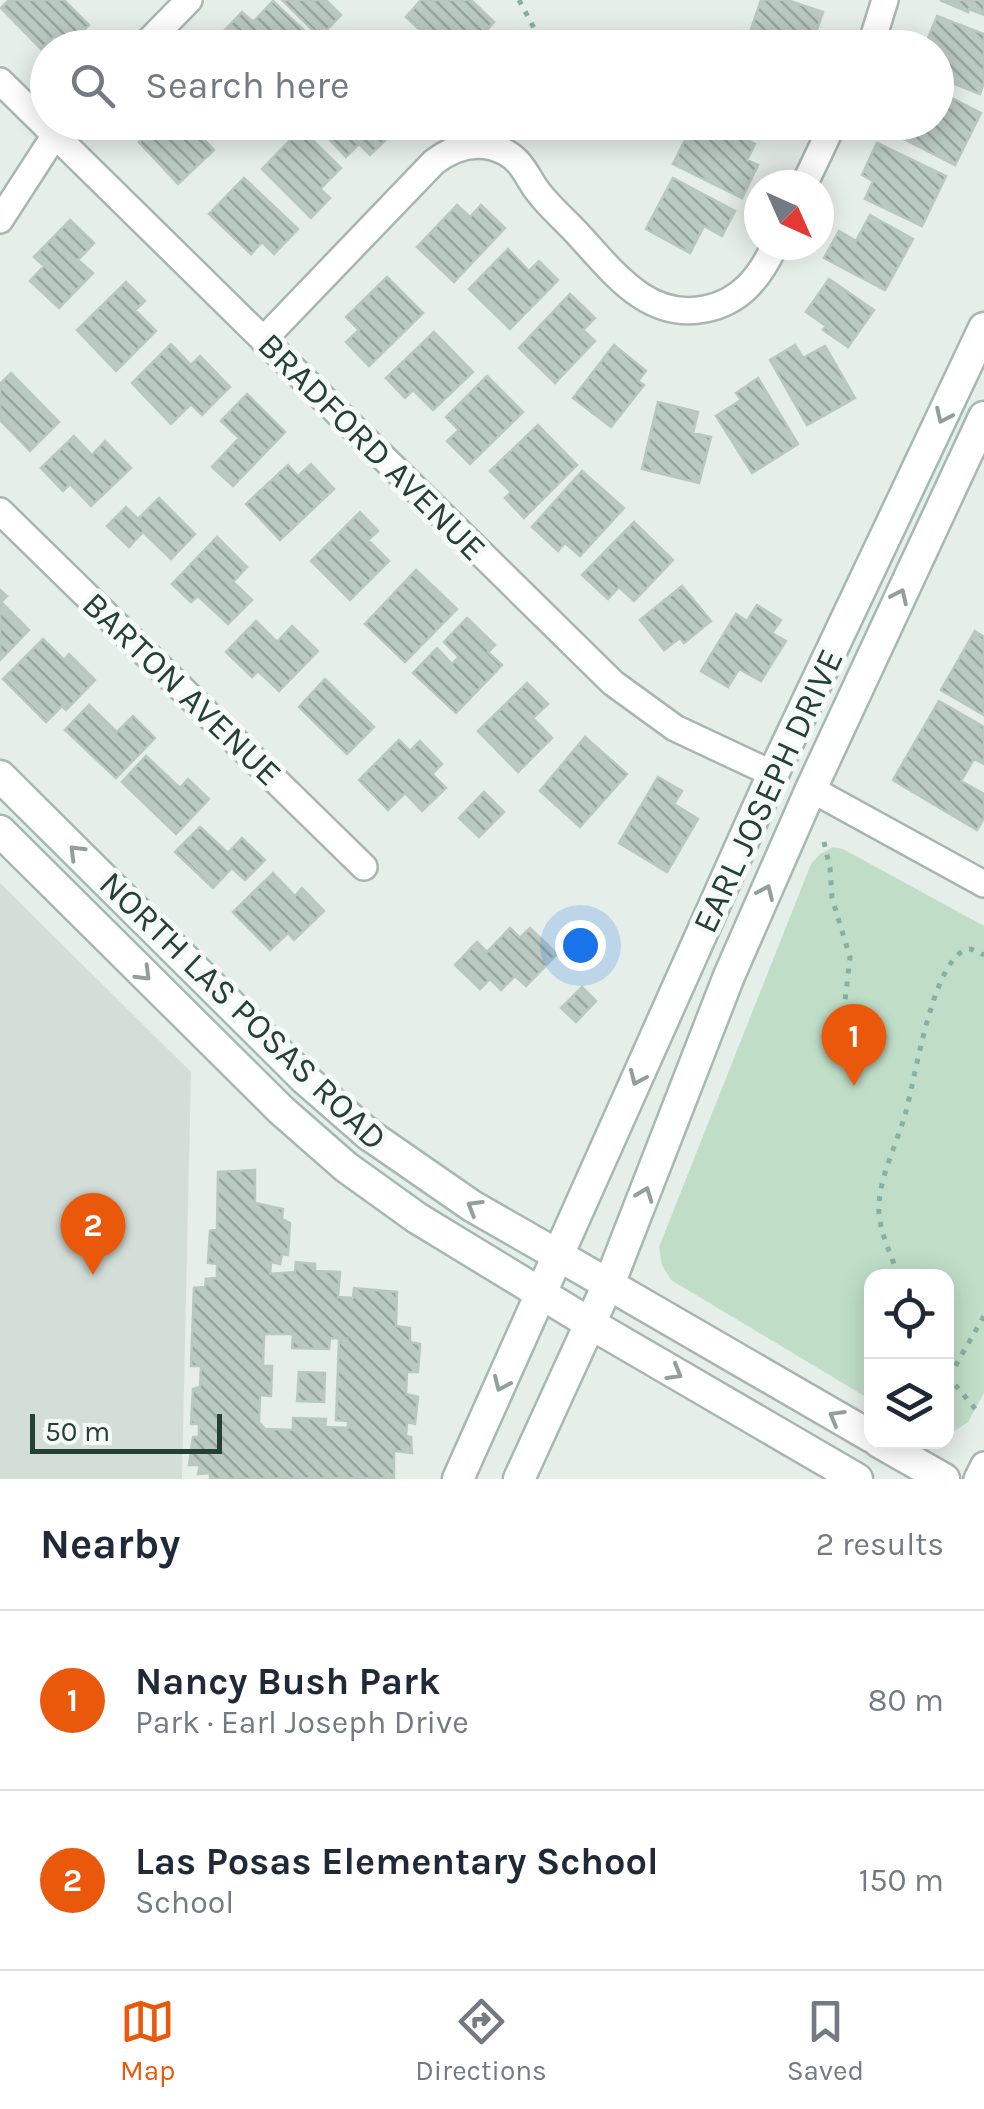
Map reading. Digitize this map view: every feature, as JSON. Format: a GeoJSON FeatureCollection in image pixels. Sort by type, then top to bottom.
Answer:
{"type":"FeatureCollection","features":[{"type":"Feature","properties":{"kind":"main road","name":"EARL JOSEPH DRIVE"},"geometry":{"type":"LineString","coordinates":[[458,1479],[773,774],[984,328]]}},
{"type":"Feature","properties":{"kind":"main road","name":"EARL JOSEPH DRIVE"},"geometry":{"type":"LineString","coordinates":[[518,1479],[608,1284],[729,976],[811,789],[984,417]]}},
{"type":"Feature","properties":{"kind":"main road","name":"NORTH LAS POSAS ROAD"},"geometry":{"type":"LineString","coordinates":[[0,776],[337,1108],[424,1176],[864,1432]]}},
{"type":"Feature","properties":{"kind":"main road","name":"NORTH LAS POSAS ROAD"},"geometry":{"type":"LineString","coordinates":[[0,831],[313,1139],[405,1210],[541,1295],[857,1479]]}},
{"type":"Feature","properties":{"kind":"main road"},"geometry":{"type":"LineString","coordinates":[[891,1449],[944,1479]]}},
{"type":"Feature","properties":{"kind":"street"},"geometry":{"type":"LineString","coordinates":[[160,30],[189,0]]}},
{"type":"Feature","properties":{"kind":"street"},"geometry":{"type":"LineString","coordinates":[[876,30],[885,0]]}},
{"type":"Feature","properties":{"kind":"street","name":"BRADFORD AVENUE"},"geometry":{"type":"LineString","coordinates":[[0,82],[30,105]]}},
{"type":"Feature","properties":{"kind":"street"},"geometry":{"type":"LineString","coordinates":[[0,220],[54,140]]}},
{"type":"Feature","properties":{"kind":"street","name":"BRADFORD AVENUE"},"geometry":{"type":"LineString","coordinates":[[72,140],[263,340],[613,683],[675,728],[773,774]]}},
{"type":"Feature","properties":{"kind":"street"},"geometry":{"type":"LineString","coordinates":[[263,340],[434,162],[480,140]]}},
{"type":"Feature","properties":{"kind":"street"},"geometry":{"type":"LineString","coordinates":[[500,140],[534,187],[626,286],[653,304],[684,311],[731,300],[756,278],[766,260]]}},
{"type":"Feature","properties":{"kind":"street"},"geometry":{"type":"LineString","coordinates":[[811,170],[825,140]]}},
{"type":"Feature","properties":{"kind":"street","name":"BARTON AVENUE"},"geometry":{"type":"LineString","coordinates":[[0,512],[364,867]]}},
{"type":"Feature","properties":{"kind":"street"},"geometry":{"type":"LineString","coordinates":[[811,789],[983,882]]}},
{"type":"Feature","properties":{"kind":"street"},"geometry":{"type":"LineString","coordinates":[[976,1479],[984,1465]]}},
{"type":"Feature","properties":{"kind":"path"},"geometry":{"type":"LineString","coordinates":[[519,0],[535,30]]}},
{"type":"Feature","properties":{"kind":"path"},"geometry":{"type":"LineString","coordinates":[[824,842],[832,898],[850,958],[844,1010],[854,1068]]}},
{"type":"Feature","properties":{"kind":"path"},"geometry":{"type":"LineString","coordinates":[[895,1269],[883,1235],[879,1208],[911,1093],[924,1028],[937,992],[962,951],[970,949],[984,955]]}},
{"type":"Feature","properties":{"kind":"path"},"geometry":{"type":"LineString","coordinates":[[954,1366],[984,1316]]}},
{"type":"Feature","properties":{"kind":"path"},"geometry":{"type":"LineString","coordinates":[[954,1383],[977,1411]]}},
{"type":"Feature","properties":{"kind":"shaded area"},"geometry":{"type":"Polygon","coordinates":[[[0,883],[191,1072],[182,1479],[0,1479],[0,883]]]}},
{"type":"Feature","properties":{"kind":"green space"},"geometry":{"type":"Polygon","coordinates":[[[833,847],[843,849],[984,926],[984,1393],[968,1422],[954,1431],[954,1269],[864,1269],[864,1396],[671,1280],[662,1265],[659,1247],[811,864],[833,847]]]}},
{"type":"Feature","properties":{"kind":"building"},"geometry":{"type":"Polygon","coordinates":[[[9,0],[64,0],[89,25],[84,30],[30,30],[30,38],[1,8],[9,0]]]}},
{"type":"Feature","properties":{"kind":"building"},"geometry":{"type":"Polygon","coordinates":[[[282,0],[326,0],[341,15],[327,30],[313,30],[282,0]]]}},
{"type":"Feature","properties":{"kind":"building"},"geometry":{"type":"Polygon","coordinates":[[[421,0],[471,0],[494,22],[487,30],[420,30],[406,17],[421,0]]]}},
{"type":"Feature","properties":{"kind":"building"},"geometry":{"type":"Polygon","coordinates":[[[761,0],[787,0],[823,12],[817,30],[751,30],[761,0]]]}},
{"type":"Feature","properties":{"kind":"building"},"geometry":{"type":"Polygon","coordinates":[[[940,0],[984,0],[984,15],[969,9],[968,12],[940,0]]]}},
{"type":"Feature","properties":{"kind":"building"},"geometry":{"type":"Polygon","coordinates":[[[273,1],[304,30],[225,30],[242,12],[253,22],[273,1]]]}},
{"type":"Feature","properties":{"kind":"building"},"geometry":{"type":"Polygon","coordinates":[[[937,16],[984,34],[984,82],[980,94],[954,84],[954,30],[931,30],[937,16]]]}},
{"type":"Feature","properties":{"kind":"building"},"geometry":{"type":"Polygon","coordinates":[[[954,99],[981,113],[955,165],[906,140],[954,140],[954,99]]]}},
{"type":"Feature","properties":{"kind":"building"},"geometry":{"type":"Polygon","coordinates":[[[205,140],[214,150],[178,184],[139,142],[205,140]]]}},
{"type":"Feature","properties":{"kind":"building"},"geometry":{"type":"Polygon","coordinates":[[[290,140],[312,140],[341,168],[320,189],[330,198],[311,218],[262,169],[290,140]]]}},
{"type":"Feature","properties":{"kind":"building"},"geometry":{"type":"Polygon","coordinates":[[[330,140],[386,140],[370,155],[359,144],[346,157],[330,140]]]}},
{"type":"Feature","properties":{"kind":"building"},"geometry":{"type":"Polygon","coordinates":[[[685,140],[747,140],[755,144],[747,160],[758,165],[756,170],[744,170],[742,198],[673,164],[685,140]]]}},
{"type":"Feature","properties":{"kind":"building"},"geometry":{"type":"Polygon","coordinates":[[[877,143],[946,176],[922,226],[865,199],[873,181],[862,175],[877,143]]]}},
{"type":"Feature","properties":{"kind":"building"},"geometry":{"type":"Polygon","coordinates":[[[244,178],[298,229],[274,254],[262,242],[251,254],[209,214],[244,178]]]}},
{"type":"Feature","properties":{"kind":"building"},"geometry":{"type":"Polygon","coordinates":[[[673,178],[735,211],[722,236],[704,226],[690,253],[646,229],[673,178]]]}},
{"type":"Feature","properties":{"kind":"building"},"geometry":{"type":"Polygon","coordinates":[[[457,205],[470,217],[481,205],[505,228],[454,282],[417,247],[457,205]]]}},
{"type":"Feature","properties":{"kind":"building"},"geometry":{"type":"Polygon","coordinates":[[[870,215],[913,239],[885,290],[828,260],[834,260],[834,240],[839,231],[856,241],[870,215]]]}},
{"type":"Feature","properties":{"kind":"building"},"geometry":{"type":"Polygon","coordinates":[[[70,220],[94,243],[78,260],[93,273],[59,308],[30,281],[44,266],[34,257],[70,220]]]}},
{"type":"Feature","properties":{"kind":"building"},"geometry":{"type":"Polygon","coordinates":[[[508,249],[529,271],[539,261],[558,280],[510,329],[469,289],[508,249]]]}},
{"type":"Feature","properties":{"kind":"building"},"geometry":{"type":"Polygon","coordinates":[[[387,277],[423,313],[369,366],[346,342],[359,330],[346,317],[387,277]]]}},
{"type":"Feature","properties":{"kind":"building"},"geometry":{"type":"Polygon","coordinates":[[[829,279],[874,310],[848,347],[806,312],[829,279]]]}},
{"type":"Feature","properties":{"kind":"building"},"geometry":{"type":"Polygon","coordinates":[[[126,282],[145,301],[135,310],[156,331],[116,371],[77,330],[126,282]]]}},
{"type":"Feature","properties":{"kind":"building"},"geometry":{"type":"Polygon","coordinates":[[[570,294],[595,318],[583,330],[595,341],[555,383],[519,348],[570,294]]]}},
{"type":"Feature","properties":{"kind":"building"},"geometry":{"type":"Polygon","coordinates":[[[434,332],[473,372],[433,410],[413,390],[405,398],[386,378],[434,332]]]}},
{"type":"Feature","properties":{"kind":"building"},"geometry":{"type":"Polygon","coordinates":[[[171,344],[191,365],[200,356],[230,387],[202,415],[191,404],[171,424],[132,383],[171,344]]]}},
{"type":"Feature","properties":{"kind":"building"},"geometry":{"type":"Polygon","coordinates":[[[614,345],[646,371],[638,381],[644,385],[611,427],[573,398],[614,345]]]}},
{"type":"Feature","properties":{"kind":"building"},"geometry":{"type":"Polygon","coordinates":[[[795,345],[803,358],[825,346],[855,398],[807,425],[770,360],[795,345]]]}},
{"type":"Feature","properties":{"kind":"building"},"geometry":{"type":"Polygon","coordinates":[[[11,373],[59,422],[30,451],[0,420],[0,384],[11,373]]]}},
{"type":"Feature","properties":{"kind":"building"},"geometry":{"type":"Polygon","coordinates":[[[487,376],[523,412],[470,464],[447,441],[459,430],[446,417],[487,376]]]}},
{"type":"Feature","properties":{"kind":"building"},"geometry":{"type":"Polygon","coordinates":[[[758,378],[798,444],[752,473],[716,416],[741,400],[736,393],[758,378]]]}},
{"type":"Feature","properties":{"kind":"building"},"geometry":{"type":"Polygon","coordinates":[[[247,394],[285,432],[233,486],[212,467],[239,438],[221,421],[247,394]]]}},
{"type":"Feature","properties":{"kind":"building"},"geometry":{"type":"Polygon","coordinates":[[[658,402],[698,412],[693,433],[711,437],[699,483],[642,469],[658,402]]]}},
{"type":"Feature","properties":{"kind":"building"},"geometry":{"type":"Polygon","coordinates":[[[538,425],[577,465],[524,518],[505,498],[511,492],[490,471],[538,425]]]}},
{"type":"Feature","properties":{"kind":"building"},"geometry":{"type":"Polygon","coordinates":[[[74,436],[92,455],[105,441],[131,468],[91,506],[70,484],[63,491],[41,468],[74,436]]]}},
{"type":"Feature","properties":{"kind":"building"},"geometry":{"type":"Polygon","coordinates":[[[311,464],[334,489],[280,540],[246,504],[288,465],[298,476],[311,464]]]}},
{"type":"Feature","properties":{"kind":"building"},"geometry":{"type":"Polygon","coordinates":[[[582,471],[624,508],[580,556],[565,543],[558,551],[532,527],[582,471]]]}},
{"type":"Feature","properties":{"kind":"building"},"geometry":{"type":"Polygon","coordinates":[[[159,498],[195,534],[171,559],[143,532],[129,547],[107,526],[126,507],[138,519],[159,498]]]}},
{"type":"Feature","properties":{"kind":"building"},"geometry":{"type":"Polygon","coordinates":[[[360,512],[378,531],[368,540],[389,561],[350,600],[311,561],[360,512]]]}},
{"type":"Feature","properties":{"kind":"building"},"geometry":{"type":"Polygon","coordinates":[[[634,522],[673,560],[634,601],[619,587],[608,599],[582,575],[634,522]]]}},
{"type":"Feature","properties":{"kind":"building"},"geometry":{"type":"Polygon","coordinates":[[[217,537],[247,567],[233,582],[252,600],[228,624],[198,596],[191,602],[172,584],[217,537]]]}},
{"type":"Feature","properties":{"kind":"building"},"geometry":{"type":"Polygon","coordinates":[[[416,570],[457,609],[405,662],[365,624],[416,570]]]}},
{"type":"Feature","properties":{"kind":"building"},"geometry":{"type":"Polygon","coordinates":[[[682,586],[711,621],[684,643],[680,638],[664,650],[640,620],[682,586]]]}},
{"type":"Feature","properties":{"kind":"building"},"geometry":{"type":"Polygon","coordinates":[[[0,590],[7,596],[1,602],[29,630],[0,660],[0,590]]]}},
{"type":"Feature","properties":{"kind":"building"},"geometry":{"type":"Polygon","coordinates":[[[757,605],[781,620],[772,633],[786,641],[761,681],[739,669],[728,687],[701,671],[736,614],[747,621],[757,605]]]}},
{"type":"Feature","properties":{"kind":"building"},"geometry":{"type":"Polygon","coordinates":[[[467,618],[495,645],[488,652],[502,665],[456,713],[413,673],[437,648],[452,664],[459,657],[444,642],[467,618]]]}},
{"type":"Feature","properties":{"kind":"building"},"geometry":{"type":"Polygon","coordinates":[[[256,621],[277,642],[292,626],[318,651],[279,691],[258,671],[252,677],[226,652],[256,621]]]}},
{"type":"Feature","properties":{"kind":"building"},"geometry":{"type":"Polygon","coordinates":[[[975,631],[984,637],[984,715],[941,690],[975,631]]]}},
{"type":"Feature","properties":{"kind":"building"},"geometry":{"type":"Polygon","coordinates":[[[43,639],[64,660],[69,654],[95,680],[66,710],[62,706],[46,722],[3,679],[43,639]]]}},
{"type":"Feature","properties":{"kind":"building"},"geometry":{"type":"Polygon","coordinates":[[[325,679],[374,727],[347,754],[299,707],[325,679]]]}},
{"type":"Feature","properties":{"kind":"building"},"geometry":{"type":"Polygon","coordinates":[[[527,683],[548,704],[533,718],[552,738],[518,772],[478,731],[527,683]]]}},
{"type":"Feature","properties":{"kind":"building"},"geometry":{"type":"Polygon","coordinates":[[[939,701],[984,727],[984,764],[974,759],[961,781],[984,794],[984,818],[977,830],[893,780],[939,701]]]}},
{"type":"Feature","properties":{"kind":"building"},"geometry":{"type":"Polygon","coordinates":[[[89,705],[117,732],[133,716],[155,738],[116,778],[65,730],[89,705]]]}},
{"type":"Feature","properties":{"kind":"building"},"geometry":{"type":"Polygon","coordinates":[[[585,737],[627,774],[580,827],[540,791],[585,737]]]}},
{"type":"Feature","properties":{"kind":"building"},"geometry":{"type":"Polygon","coordinates":[[[399,740],[410,751],[420,741],[442,764],[432,774],[446,788],[422,811],[405,793],[388,810],[359,780],[399,740]]]}},
{"type":"Feature","properties":{"kind":"building"},"geometry":{"type":"Polygon","coordinates":[[[146,756],[180,788],[188,779],[209,799],[176,834],[122,782],[146,756]]]}},
{"type":"Feature","properties":{"kind":"building"},"geometry":{"type":"Polygon","coordinates":[[[658,777],[682,791],[674,804],[698,819],[667,872],[619,843],[658,777]]]}},
{"type":"Feature","properties":{"kind":"building"},"geometry":{"type":"Polygon","coordinates":[[[484,792],[504,812],[479,837],[459,818],[484,792]]]}},
{"type":"Feature","properties":{"kind":"building"},"geometry":{"type":"Polygon","coordinates":[[[200,827],[228,853],[242,838],[265,860],[245,880],[232,868],[213,888],[175,852],[200,827]]]}},
{"type":"Feature","properties":{"kind":"building"},"geometry":{"type":"Polygon","coordinates":[[[273,873],[295,896],[302,888],[324,911],[294,940],[288,933],[270,950],[233,912],[273,873]]]}},
{"type":"Feature","properties":{"kind":"building"},"geometry":{"type":"Polygon","coordinates":[[[510,928],[520,938],[530,928],[557,954],[526,986],[515,976],[501,990],[490,979],[480,989],[455,965],[477,942],[487,952],[510,928]]]}},
{"type":"Feature","properties":{"kind":"building"},"geometry":{"type":"Polygon","coordinates":[[[582,987],[596,1001],[576,1022],[561,1008],[582,987]]]}},
{"type":"Feature","properties":{"kind":"building"},"geometry":{"type":"Polygon","coordinates":[[[255,1170],[255,1203],[283,1209],[282,1219],[290,1223],[288,1255],[282,1254],[280,1264],[271,1262],[270,1274],[295,1272],[296,1262],[315,1264],[315,1271],[340,1272],[338,1297],[353,1298],[354,1288],[397,1292],[396,1326],[410,1328],[410,1342],[420,1344],[418,1372],[407,1372],[406,1394],[418,1397],[415,1424],[407,1422],[406,1436],[411,1437],[412,1453],[394,1451],[394,1478],[210,1479],[210,1473],[198,1474],[200,1465],[189,1465],[193,1437],[199,1437],[199,1424],[191,1424],[193,1389],[200,1387],[201,1366],[191,1366],[194,1288],[205,1287],[206,1279],[217,1278],[217,1264],[208,1263],[210,1231],[217,1229],[218,1172],[255,1170]],[[264,1334],[263,1366],[272,1366],[271,1396],[260,1395],[259,1422],[265,1429],[293,1430],[293,1418],[326,1419],[325,1427],[348,1428],[348,1421],[336,1420],[339,1341],[347,1339],[330,1338],[329,1349],[292,1348],[293,1334],[264,1334]]]}},
{"type":"Feature","properties":{"kind":"building"},"geometry":{"type":"Polygon","coordinates":[[[299,1372],[325,1373],[324,1402],[297,1401],[299,1372]]]}},
{"type":"Feature","properties":{"kind":"place","name":"Nancy Bush Park"},"geometry":{"type":"Point","coordinates":[854,1086]}},
{"type":"Feature","properties":{"kind":"place","name":"Las Posas Elementary School"},"geometry":{"type":"Point","coordinates":[93,1275]}}]}
